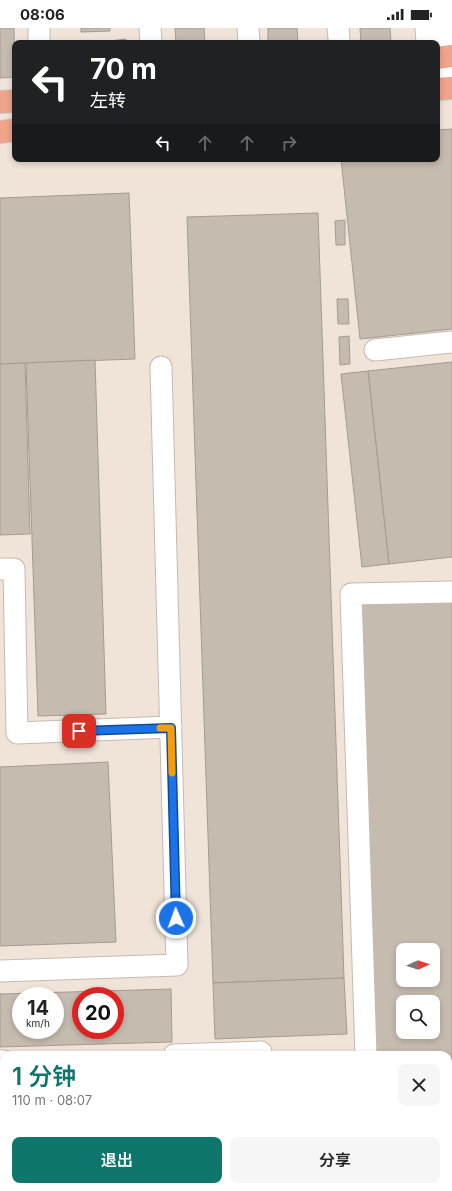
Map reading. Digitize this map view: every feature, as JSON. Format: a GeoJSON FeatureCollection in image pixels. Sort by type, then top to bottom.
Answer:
{"type":"FeatureCollection","features":[{"type":"Feature","properties":{"kind":"main road"},"geometry":{"type":"LineString","coordinates":[[0,102],[12,100]]}},
{"type":"Feature","properties":{"kind":"main road"},"geometry":{"type":"LineString","coordinates":[[0,132],[12,130]]}},
{"type":"Feature","properties":{"kind":"street"},"geometry":{"type":"LineString","coordinates":[[39,28],[39,40]]}},
{"type":"Feature","properties":{"kind":"street"},"geometry":{"type":"LineString","coordinates":[[150,28],[151,40]]}},
{"type":"Feature","properties":{"kind":"street"},"geometry":{"type":"LineString","coordinates":[[248,28],[249,40]]}},
{"type":"Feature","properties":{"kind":"street"},"geometry":{"type":"LineString","coordinates":[[426,28],[427,40]]}},
{"type":"Feature","properties":{"kind":"street"},"geometry":{"type":"LineString","coordinates":[[444,28],[445,88]]}},
{"type":"Feature","properties":{"kind":"street"},"geometry":{"type":"LineString","coordinates":[[375,350],[452,342]]}},
{"type":"Feature","properties":{"kind":"street"},"geometry":{"type":"LineString","coordinates":[[0,971],[177,965],[161,367]]}},
{"type":"Feature","properties":{"kind":"street"},"geometry":{"type":"LineString","coordinates":[[0,569],[14,569],[17,733],[171,728]]}},
{"type":"Feature","properties":{"kind":"street"},"geometry":{"type":"LineString","coordinates":[[366,1051],[351,594],[452,592]]}},
{"type":"Feature","properties":{"kind":"building"},"geometry":{"type":"Polygon","coordinates":[[[0,28],[14,28],[14,40],[12,40],[12,77],[0,78],[0,28]]]}},
{"type":"Feature","properties":{"kind":"building"},"geometry":{"type":"Polygon","coordinates":[[[81,28],[110,28],[110,31],[81,32],[81,28]]]}},
{"type":"Feature","properties":{"kind":"building"},"geometry":{"type":"Polygon","coordinates":[[[175,28],[204,28],[205,40],[176,40],[175,28]]]}},
{"type":"Feature","properties":{"kind":"building"},"geometry":{"type":"Polygon","coordinates":[[[268,28],[297,28],[298,40],[268,40],[268,28]]]}},
{"type":"Feature","properties":{"kind":"building"},"geometry":{"type":"Polygon","coordinates":[[[360,28],[390,28],[391,40],[361,40],[360,28]]]}},
{"type":"Feature","properties":{"kind":"building"},"geometry":{"type":"Polygon","coordinates":[[[452,129],[452,329],[360,339],[341,162],[440,162],[440,130],[452,129]]]}},
{"type":"Feature","properties":{"kind":"building"},"geometry":{"type":"Polygon","coordinates":[[[129,193],[135,359],[0,364],[0,198],[129,193]]]}},
{"type":"Feature","properties":{"kind":"building"},"geometry":{"type":"Polygon","coordinates":[[[318,213],[344,978],[213,983],[187,217],[318,213]]]}},
{"type":"Feature","properties":{"kind":"building"},"geometry":{"type":"Polygon","coordinates":[[[345,220],[345,245],[336,245],[335,221],[345,220]]]}},
{"type":"Feature","properties":{"kind":"building"},"geometry":{"type":"Polygon","coordinates":[[[337,299],[348,299],[349,324],[338,324],[337,299]]]}},
{"type":"Feature","properties":{"kind":"building"},"geometry":{"type":"Polygon","coordinates":[[[349,336],[350,364],[340,365],[339,337],[349,336]]]}},
{"type":"Feature","properties":{"kind":"building"},"geometry":{"type":"Polygon","coordinates":[[[95,360],[106,714],[38,716],[26,363],[95,360]]]}},
{"type":"Feature","properties":{"kind":"building"},"geometry":{"type":"Polygon","coordinates":[[[452,362],[452,557],[389,564],[368,371],[452,362]]]}},
{"type":"Feature","properties":{"kind":"building"},"geometry":{"type":"Polygon","coordinates":[[[25,363],[30,534],[0,535],[0,364],[25,363]]]}},
{"type":"Feature","properties":{"kind":"building"},"geometry":{"type":"Polygon","coordinates":[[[368,371],[389,564],[362,567],[341,374],[368,371]]]}},
{"type":"Feature","properties":{"kind":"building"},"geometry":{"type":"Polygon","coordinates":[[[452,600],[452,1051],[374,1051],[359,603],[452,600]]]}},
{"type":"Feature","properties":{"kind":"building"},"geometry":{"type":"Polygon","coordinates":[[[108,762],[116,942],[0,946],[0,767],[108,762]]]}},
{"type":"Feature","properties":{"kind":"building"},"geometry":{"type":"Polygon","coordinates":[[[344,978],[347,1034],[215,1039],[213,983],[344,978]]]}},
{"type":"Feature","properties":{"kind":"building"},"geometry":{"type":"Polygon","coordinates":[[[171,989],[172,1042],[0,1047],[0,994],[12,994],[12,1039],[64,1039],[64,992],[72,992],[72,1039],[124,1039],[124,990],[171,989]]]}},
{"type":"Feature","properties":{"kind":"slow traffic"},"geometry":{"type":"LineString","coordinates":[[160,728],[171,728],[172,773]]}},
{"type":"Feature","properties":{"kind":"route"},"geometry":{"type":"LineString","coordinates":[[79,731],[171,728],[176,918]]}}]}
